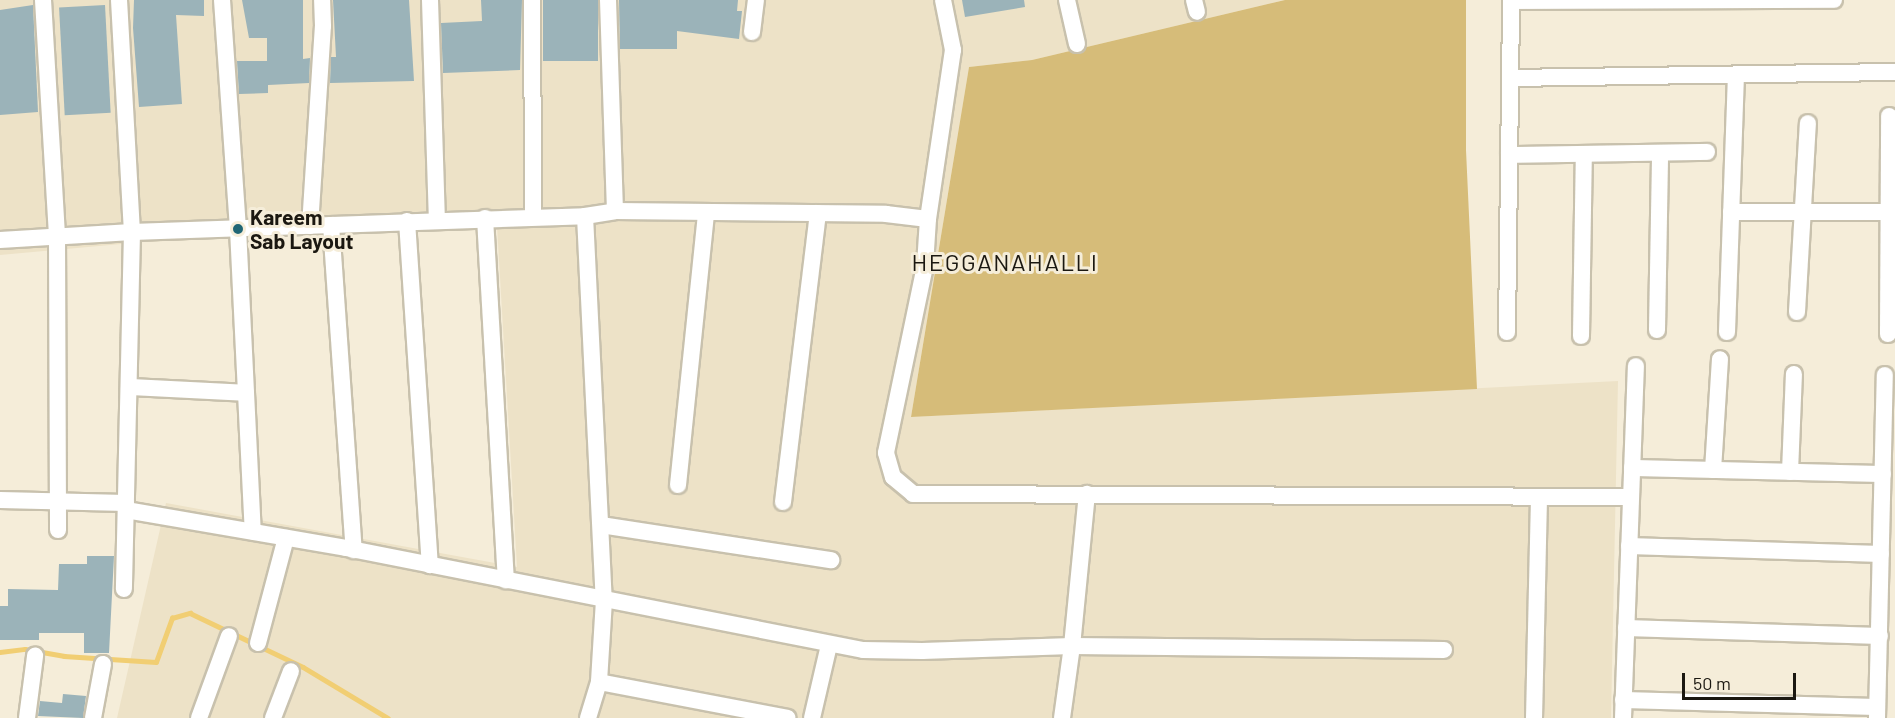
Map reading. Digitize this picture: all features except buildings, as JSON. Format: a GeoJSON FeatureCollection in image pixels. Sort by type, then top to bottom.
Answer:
{"type":"FeatureCollection","features":[{"type":"Feature","properties":{"kind":"street"},"geometry":{"type":"LineString","coordinates":[[43,0],[57,235],[58,530]]}},
{"type":"Feature","properties":{"kind":"street"},"geometry":{"type":"LineString","coordinates":[[119,0],[132,231],[124,589]]}},
{"type":"Feature","properties":{"kind":"street"},"geometry":{"type":"LineString","coordinates":[[222,0],[238,229],[253,532]]}},
{"type":"Feature","properties":{"kind":"street"},"geometry":{"type":"LineString","coordinates":[[310,226],[323,26],[322,0]]}},
{"type":"Feature","properties":{"kind":"street"},"geometry":{"type":"LineString","coordinates":[[430,0],[437,220]]}},
{"type":"Feature","properties":{"kind":"street"},"geometry":{"type":"LineString","coordinates":[[532,0],[533,216]]}},
{"type":"Feature","properties":{"kind":"street"},"geometry":{"type":"LineString","coordinates":[[608,0],[615,211]]}},
{"type":"Feature","properties":{"kind":"street"},"geometry":{"type":"LineString","coordinates":[[752,32],[756,0]]}},
{"type":"Feature","properties":{"kind":"street"},"geometry":{"type":"LineString","coordinates":[[943,0],[953,50],[928,219],[925,266],[886,453],[892,477],[913,494],[1631,497]]}},
{"type":"Feature","properties":{"kind":"street"},"geometry":{"type":"LineString","coordinates":[[1067,0],[1077,44]]}},
{"type":"Feature","properties":{"kind":"street"},"geometry":{"type":"LineString","coordinates":[[1507,332],[1511,0],[1834,0]]}},
{"type":"Feature","properties":{"kind":"street"},"geometry":{"type":"LineString","coordinates":[[1510,78],[1895,72]]}},
{"type":"Feature","properties":{"kind":"street"},"geometry":{"type":"LineString","coordinates":[[1727,332],[1736,75]]}},
{"type":"Feature","properties":{"kind":"street"},"geometry":{"type":"LineString","coordinates":[[1888,334],[1892,212],[1889,116]]}},
{"type":"Feature","properties":{"kind":"street"},"geometry":{"type":"LineString","coordinates":[[1797,312],[1808,123]]}},
{"type":"Feature","properties":{"kind":"street"},"geometry":{"type":"LineString","coordinates":[[1509,154],[1707,152]]}},
{"type":"Feature","properties":{"kind":"street"},"geometry":{"type":"LineString","coordinates":[[1657,330],[1660,153]]}},
{"type":"Feature","properties":{"kind":"street"},"geometry":{"type":"LineString","coordinates":[[1581,336],[1584,154]]}},
{"type":"Feature","properties":{"kind":"street"},"geometry":{"type":"LineString","coordinates":[[0,240],[132,231],[585,216],[615,211],[886,214],[928,219]]}},
{"type":"Feature","properties":{"kind":"street"},"geometry":{"type":"LineString","coordinates":[[678,485],[706,212]]}},
{"type":"Feature","properties":{"kind":"street"},"geometry":{"type":"LineString","coordinates":[[1731,212],[1892,212]]}},
{"type":"Feature","properties":{"kind":"street"},"geometry":{"type":"LineString","coordinates":[[783,502],[818,213]]}},
{"type":"Feature","properties":{"kind":"street"},"geometry":{"type":"LineString","coordinates":[[585,216],[604,600],[599,682],[588,718]]}},
{"type":"Feature","properties":{"kind":"street"},"geometry":{"type":"LineString","coordinates":[[485,218],[507,580]]}},
{"type":"Feature","properties":{"kind":"street"},"geometry":{"type":"LineString","coordinates":[[407,221],[430,565]]}},
{"type":"Feature","properties":{"kind":"street"},"geometry":{"type":"LineString","coordinates":[[331,225],[354,550]]}},
{"type":"Feature","properties":{"kind":"street"},"geometry":{"type":"LineString","coordinates":[[1713,470],[1720,359]]}},
{"type":"Feature","properties":{"kind":"street"},"geometry":{"type":"LineString","coordinates":[[1623,718],[1636,366]]}},
{"type":"Feature","properties":{"kind":"street"},"geometry":{"type":"LineString","coordinates":[[1790,472],[1794,374]]}},
{"type":"Feature","properties":{"kind":"street"},"geometry":{"type":"LineString","coordinates":[[1623,700],[1877,713],[1885,375]]}},
{"type":"Feature","properties":{"kind":"street"},"geometry":{"type":"LineString","coordinates":[[129,387],[246,393]]}},
{"type":"Feature","properties":{"kind":"street"},"geometry":{"type":"LineString","coordinates":[[1632,468],[1883,474]]}},
{"type":"Feature","properties":{"kind":"street"},"geometry":{"type":"LineString","coordinates":[[1062,718],[1088,494]]}},
{"type":"Feature","properties":{"kind":"street"},"geometry":{"type":"LineString","coordinates":[[1534,718],[1539,497]]}},
{"type":"Feature","properties":{"kind":"street"},"geometry":{"type":"LineString","coordinates":[[0,500],[126,506],[863,650],[922,651],[1072,646],[1444,650]]}},
{"type":"Feature","properties":{"kind":"street"},"geometry":{"type":"LineString","coordinates":[[601,525],[831,560]]}},
{"type":"Feature","properties":{"kind":"street"},"geometry":{"type":"LineString","coordinates":[[258,643],[286,538]]}},
{"type":"Feature","properties":{"kind":"street"},"geometry":{"type":"LineString","coordinates":[[1629,546],[1881,554]]}},
{"type":"Feature","properties":{"kind":"street"},"geometry":{"type":"LineString","coordinates":[[1626,628],[1880,636]]}},
{"type":"Feature","properties":{"kind":"street"},"geometry":{"type":"LineString","coordinates":[[199,718],[229,636]]}},
{"type":"Feature","properties":{"kind":"street"},"geometry":{"type":"LineString","coordinates":[[812,718],[829,645]]}},
{"type":"Feature","properties":{"kind":"street"},"geometry":{"type":"LineString","coordinates":[[27,718],[35,656]]}},
{"type":"Feature","properties":{"kind":"street"},"geometry":{"type":"LineString","coordinates":[[93,718],[104,664]]}},
{"type":"Feature","properties":{"kind":"street"},"geometry":{"type":"LineString","coordinates":[[273,718],[291,671]]}},
{"type":"Feature","properties":{"kind":"street"},"geometry":{"type":"LineString","coordinates":[[599,682],[788,718]]}},
{"type":"Feature","properties":{"kind":"shaded area"},"geometry":{"type":"Polygon","coordinates":[[[0,0],[1285,0],[1032,60],[969,67],[911,417],[1618,381],[1611,718],[117,718],[166,503],[517,567],[497,226],[143,242],[0,255],[0,0]]]}},
{"type":"Feature","properties":{"kind":"shaded area"},"geometry":{"type":"Polygon","coordinates":[[[1285,0],[1466,0],[1466,150],[1477,389],[911,417],[969,67],[1032,60],[1285,0]]]}},
{"type":"Feature","properties":{"kind":"waterway"},"geometry":{"type":"LineString","coordinates":[[0,652],[25,649],[64,656],[156,662],[172,618],[190,613],[303,667],[388,718]]}},
{"type":"Feature","properties":{"kind":"place","name":"Kareem Sab Layout"},"geometry":{"type":"Point","coordinates":[238,229]}},
{"type":"Feature","properties":{"kind":"district","name":"HEGGANAHALLI"},"geometry":{"type":"Point","coordinates":[1005,262]}}]}
